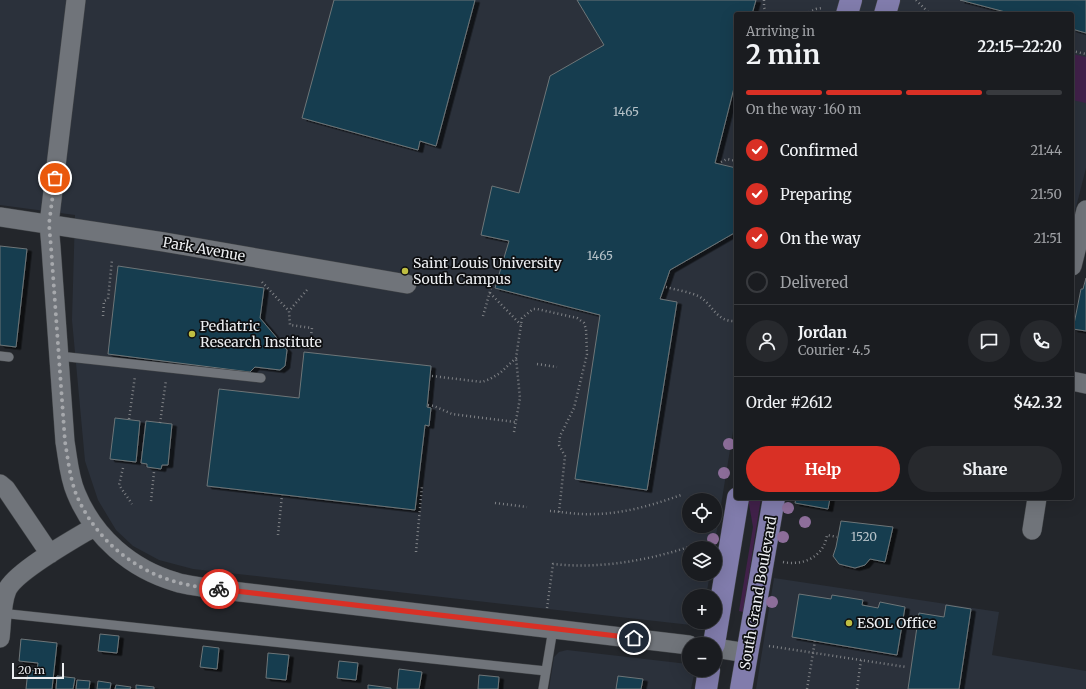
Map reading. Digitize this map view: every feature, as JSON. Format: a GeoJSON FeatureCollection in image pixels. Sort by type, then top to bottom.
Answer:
{"type":"FeatureCollection","features":[{"type":"Feature","properties":{"kind":"main road"},"geometry":{"type":"LineString","coordinates":[[848,12],[851,0]]}},
{"type":"Feature","properties":{"kind":"main road"},"geometry":{"type":"LineString","coordinates":[[886,12],[889,0]]}},
{"type":"Feature","properties":{"kind":"main road"},"geometry":{"type":"LineString","coordinates":[[715,637],[738,500]]}},
{"type":"Feature","properties":{"kind":"main road","name":"South Grand Boulevard"},"geometry":{"type":"LineString","coordinates":[[741,689],[774,500]]}},
{"type":"Feature","properties":{"kind":"main road"},"geometry":{"type":"LineString","coordinates":[[706,689],[709,677]]}},
{"type":"Feature","properties":{"kind":"street"},"geometry":{"type":"LineString","coordinates":[[76,0],[49,224],[60,356],[65,442],[76,492],[84,511],[94,527],[128,560],[149,572],[176,582],[228,591],[682,644]]}},
{"type":"Feature","properties":{"kind":"street"},"geometry":{"type":"LineString","coordinates":[[1074,258],[1086,210]]}},
{"type":"Feature","properties":{"kind":"street","name":"Park Avenue"},"geometry":{"type":"LineString","coordinates":[[0,217],[407,284]]}},
{"type":"Feature","properties":{"kind":"street"},"geometry":{"type":"LineString","coordinates":[[1074,381],[1086,384]]}},
{"type":"Feature","properties":{"kind":"street"},"geometry":{"type":"LineString","coordinates":[[0,484],[6,489],[50,554]]}},
{"type":"Feature","properties":{"kind":"street"},"geometry":{"type":"LineString","coordinates":[[1032,530],[1037,500]]}},
{"type":"Feature","properties":{"kind":"street"},"geometry":{"type":"LineString","coordinates":[[0,638],[1,613],[6,592],[14,580],[50,554],[94,527]]}},
{"type":"Feature","properties":{"kind":"street"},"geometry":{"type":"LineString","coordinates":[[722,649],[748,653]]}},
{"type":"Feature","properties":{"kind":"lane"},"geometry":{"type":"LineString","coordinates":[[60,356],[261,378]]}},
{"type":"Feature","properties":{"kind":"lane"},"geometry":{"type":"LineString","coordinates":[[1,613],[546,672]]}},
{"type":"Feature","properties":{"kind":"lane"},"geometry":{"type":"LineString","coordinates":[[543,689],[553,629]]}},
{"type":"Feature","properties":{"kind":"path"},"geometry":{"type":"LineString","coordinates":[[764,0],[765,12]]}},
{"type":"Feature","properties":{"kind":"path"},"geometry":{"type":"LineString","coordinates":[[916,0],[928,12]]}},
{"type":"Feature","properties":{"kind":"path"},"geometry":{"type":"LineString","coordinates":[[809,12],[822,8]]}},
{"type":"Feature","properties":{"kind":"path"},"geometry":{"type":"LineString","coordinates":[[1074,51],[1086,54]]}},
{"type":"Feature","properties":{"kind":"path"},"geometry":{"type":"LineString","coordinates":[[721,162],[727,159],[734,161]]}},
{"type":"Feature","properties":{"kind":"path"},"geometry":{"type":"LineString","coordinates":[[103,316],[104,301],[108,298],[112,260]]}},
{"type":"Feature","properties":{"kind":"path"},"geometry":{"type":"LineString","coordinates":[[483,316],[493,281]]}},
{"type":"Feature","properties":{"kind":"path"},"geometry":{"type":"LineString","coordinates":[[262,282],[289,311],[290,325],[312,328],[309,351]]}},
{"type":"Feature","properties":{"kind":"path"},"geometry":{"type":"LineString","coordinates":[[666,287],[699,297],[723,319],[734,321]]}},
{"type":"Feature","properties":{"kind":"path"},"geometry":{"type":"LineString","coordinates":[[289,311],[307,290]]}},
{"type":"Feature","properties":{"kind":"path"},"geometry":{"type":"LineString","coordinates":[[490,293],[521,325]]}},
{"type":"Feature","properties":{"kind":"path"},"geometry":{"type":"LineString","coordinates":[[514,432],[520,398],[516,358],[522,318],[533,309],[537,309],[577,318],[584,323],[586,329],[588,354],[574,408],[560,436],[559,445],[565,456],[559,512]]}},
{"type":"Feature","properties":{"kind":"path"},"geometry":{"type":"LineString","coordinates":[[432,376],[482,382],[490,379],[500,372],[516,358]]}},
{"type":"Feature","properties":{"kind":"path"},"geometry":{"type":"LineString","coordinates":[[129,419],[136,364]]}},
{"type":"Feature","properties":{"kind":"path"},"geometry":{"type":"LineString","coordinates":[[537,364],[557,367]]}},
{"type":"Feature","properties":{"kind":"path"},"geometry":{"type":"LineString","coordinates":[[160,423],[167,368]]}},
{"type":"Feature","properties":{"kind":"path"},"geometry":{"type":"LineString","coordinates":[[428,406],[434,406],[452,414],[515,422]]}},
{"type":"Feature","properties":{"kind":"path"},"geometry":{"type":"LineString","coordinates":[[123,468],[119,485],[132,504]]}},
{"type":"Feature","properties":{"kind":"path"},"geometry":{"type":"LineString","coordinates":[[151,501],[154,472]]}},
{"type":"Feature","properties":{"kind":"path"},"geometry":{"type":"LineString","coordinates":[[416,552],[422,486]]}},
{"type":"Feature","properties":{"kind":"path"},"geometry":{"type":"LineString","coordinates":[[278,535],[282,495]]}},
{"type":"Feature","properties":{"kind":"path"},"geometry":{"type":"LineString","coordinates":[[550,511],[593,514],[613,513],[634,510],[681,495]]}},
{"type":"Feature","properties":{"kind":"path"},"geometry":{"type":"LineString","coordinates":[[495,503],[527,507]]}},
{"type":"Feature","properties":{"kind":"path"},"geometry":{"type":"LineString","coordinates":[[782,562],[795,563],[815,557],[822,550],[827,541],[827,535],[837,537]]}},
{"type":"Feature","properties":{"kind":"path"},"geometry":{"type":"LineString","coordinates":[[548,608],[553,564],[570,566],[615,564],[649,558],[682,549]]}},
{"type":"Feature","properties":{"kind":"path"},"geometry":{"type":"LineString","coordinates":[[807,689],[815,641]]}},
{"type":"Feature","properties":{"kind":"path"},"geometry":{"type":"LineString","coordinates":[[768,646],[906,667]]}},
{"type":"Feature","properties":{"kind":"path"},"geometry":{"type":"LineString","coordinates":[[857,689],[861,660]]}},
{"type":"Feature","properties":{"kind":"shaded area","name":"Saint Louis University South Campus"},"geometry":{"type":"Polygon","coordinates":[[[0,0],[1086,0],[1086,168],[1074,215],[1074,12],[734,12],[734,425],[722,499],[722,493],[682,493],[682,533],[716,533],[715,541],[682,541],[682,581],[709,581],[707,589],[682,589],[682,624],[193,569],[159,560],[133,546],[116,530],[98,500],[85,461],[72,320],[75,215],[0,205],[0,0]]]}},
{"type":"Feature","properties":{"kind":"shaded area"},"geometry":{"type":"Polygon","coordinates":[[[1074,54],[1086,57],[1086,103],[1074,100],[1074,54]]]}},
{"type":"Feature","properties":{"kind":"shaded area"},"geometry":{"type":"Polygon","coordinates":[[[748,500],[761,500],[743,612],[739,611],[753,527],[748,500]]]}},
{"type":"Feature","properties":{"kind":"shaded area"},"geometry":{"type":"Polygon","coordinates":[[[774,578],[999,612],[992,655],[1086,671],[1086,689],[756,689],[774,578]]]}},
{"type":"Feature","properties":{"kind":"shaded area"},"geometry":{"type":"Polygon","coordinates":[[[567,650],[682,663],[682,677],[694,677],[691,689],[549,689],[554,657],[559,652],[567,650]]]}},
{"type":"Feature","properties":{"kind":"building"},"geometry":{"type":"Polygon","coordinates":[[[334,0],[475,0],[436,146],[420,141],[418,150],[302,118],[334,0]]]}},
{"type":"Feature","properties":{"kind":"building"},"geometry":{"type":"Polygon","coordinates":[[[577,0],[756,0],[753,12],[734,12],[734,88],[715,163],[734,168],[734,233],[670,270],[660,299],[677,302],[647,490],[575,479],[600,315],[495,288],[509,241],[481,235],[492,186],[519,193],[550,76],[604,45],[577,0]]]}},
{"type":"Feature","properties":{"kind":"building"},"geometry":{"type":"Polygon","coordinates":[[[960,0],[1086,0],[1086,33],[1074,30],[1074,12],[1005,12],[960,0]]]}},
{"type":"Feature","properties":{"kind":"building"},"geometry":{"type":"Polygon","coordinates":[[[0,246],[27,249],[16,347],[0,345],[0,246]]]}},
{"type":"Feature","properties":{"kind":"building","name":"Pediatric Research Institute"},"geometry":{"type":"Polygon","coordinates":[[[118,266],[264,288],[260,318],[287,350],[285,366],[280,370],[255,367],[250,372],[108,354],[118,266]]]}},
{"type":"Feature","properties":{"kind":"building"},"geometry":{"type":"Polygon","coordinates":[[[1086,278],[1086,331],[1074,329],[1081,289],[1083,289],[1086,278]]]}},
{"type":"Feature","properties":{"kind":"building"},"geometry":{"type":"Polygon","coordinates":[[[304,352],[431,366],[427,407],[431,408],[429,426],[425,425],[415,510],[207,486],[219,389],[299,398],[304,352]]]}},
{"type":"Feature","properties":{"kind":"building"},"geometry":{"type":"Polygon","coordinates":[[[115,418],[140,421],[136,462],[110,459],[115,418]]]}},
{"type":"Feature","properties":{"kind":"building"},"geometry":{"type":"Polygon","coordinates":[[[146,421],[172,424],[168,465],[162,465],[161,469],[147,467],[147,464],[141,463],[146,421]]]}},
{"type":"Feature","properties":{"kind":"building"},"geometry":{"type":"Polygon","coordinates":[[[796,500],[830,500],[828,509],[795,503],[796,500]]]}},
{"type":"Feature","properties":{"kind":"building"},"geometry":{"type":"Polygon","coordinates":[[[841,521],[893,527],[885,562],[870,559],[865,565],[855,568],[839,564],[833,556],[841,521]]]}},
{"type":"Feature","properties":{"kind":"building","name":"ESOL Office"},"geometry":{"type":"Polygon","coordinates":[[[799,594],[831,599],[832,595],[863,600],[862,605],[878,608],[880,602],[905,607],[897,655],[792,637],[799,594]]]}},
{"type":"Feature","properties":{"kind":"building"},"geometry":{"type":"Polygon","coordinates":[[[946,605],[971,609],[959,689],[908,689],[919,613],[944,617],[946,605]]]}},
{"type":"Feature","properties":{"kind":"building"},"geometry":{"type":"Polygon","coordinates":[[[100,634],[119,636],[117,653],[98,651],[100,634]]]}},
{"type":"Feature","properties":{"kind":"building"},"geometry":{"type":"Polygon","coordinates":[[[21,639],[57,643],[52,689],[26,689],[28,670],[37,671],[38,663],[19,661],[21,639]]]}},
{"type":"Feature","properties":{"kind":"building"},"geometry":{"type":"Polygon","coordinates":[[[203,646],[219,648],[217,669],[200,667],[203,646]]]}},
{"type":"Feature","properties":{"kind":"building"},"geometry":{"type":"Polygon","coordinates":[[[268,653],[289,655],[286,680],[266,678],[268,653]]]}},
{"type":"Feature","properties":{"kind":"building"},"geometry":{"type":"Polygon","coordinates":[[[339,661],[358,663],[356,680],[337,678],[339,661]]]}},
{"type":"Feature","properties":{"kind":"building"},"geometry":{"type":"Polygon","coordinates":[[[399,669],[422,672],[419,689],[397,689],[399,669]]]}},
{"type":"Feature","properties":{"kind":"building"},"geometry":{"type":"Polygon","coordinates":[[[479,675],[499,677],[498,689],[478,689],[479,675]]]}},
{"type":"Feature","properties":{"kind":"building"},"geometry":{"type":"Polygon","coordinates":[[[57,676],[75,678],[73,689],[56,689],[57,676]]]}},
{"type":"Feature","properties":{"kind":"building"},"geometry":{"type":"Polygon","coordinates":[[[618,676],[643,679],[641,689],[616,689],[618,676]]]}},
{"type":"Feature","properties":{"kind":"building"},"geometry":{"type":"Polygon","coordinates":[[[77,680],[90,681],[89,689],[76,689],[77,680]]]}},
{"type":"Feature","properties":{"kind":"building"},"geometry":{"type":"Polygon","coordinates":[[[98,681],[111,683],[110,689],[97,689],[98,681]]]}},
{"type":"Feature","properties":{"kind":"building"},"geometry":{"type":"Polygon","coordinates":[[[116,685],[131,687],[130,689],[115,689],[116,685]]]}},
{"type":"Feature","properties":{"kind":"building"},"geometry":{"type":"Polygon","coordinates":[[[136,685],[154,687],[154,689],[136,689],[136,685]]]}},
{"type":"Feature","properties":{"kind":"building"},"geometry":{"type":"Polygon","coordinates":[[[368,685],[391,688],[391,689],[368,689],[368,685]]]}},
{"type":"Feature","properties":{"kind":"way so far"},"geometry":{"type":"LineString","coordinates":[[55,178],[49,224],[60,356],[65,442],[76,492],[84,511],[94,527],[128,560],[149,572],[176,582],[219,589]]}},
{"type":"Feature","properties":{"kind":"place","name":"Saint Louis University South Campus"},"geometry":{"type":"Point","coordinates":[405,271]}},
{"type":"Feature","properties":{"kind":"place","name":"Pediatric Research Institute"},"geometry":{"type":"Point","coordinates":[192,334]}},
{"type":"Feature","properties":{"kind":"place","name":"ESOL Office"},"geometry":{"type":"Point","coordinates":[849,623]}},
{"type":"Feature","properties":{"kind":"route"},"geometry":{"type":"LineString","coordinates":[[219,589],[634,638]]}}]}
